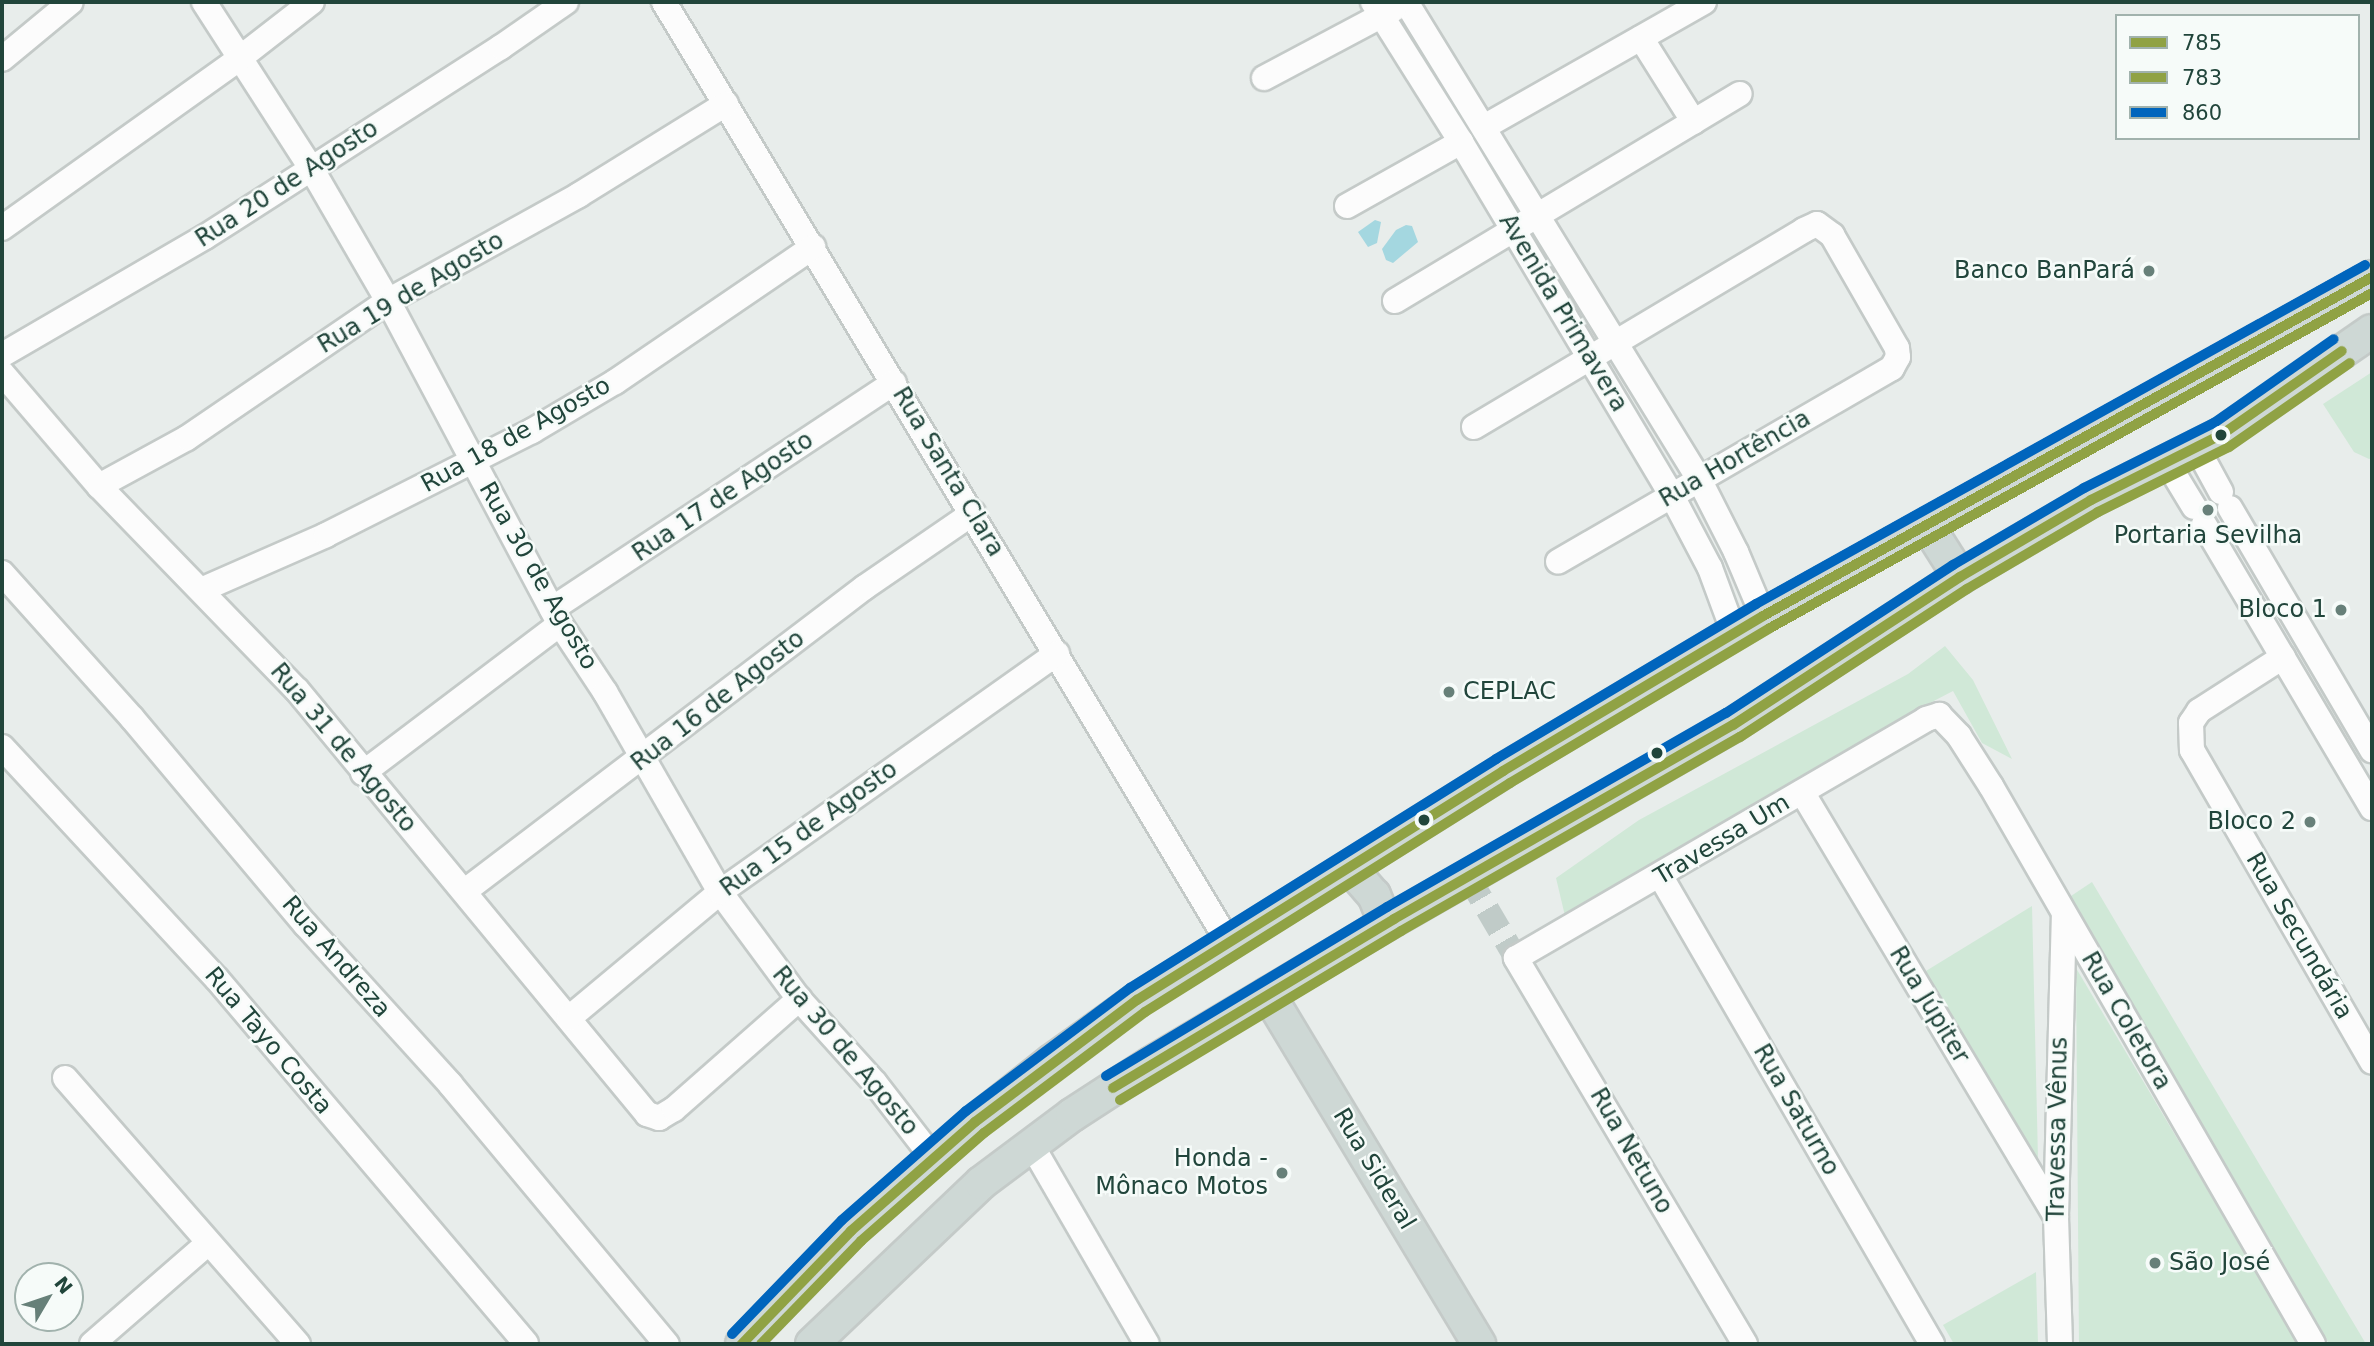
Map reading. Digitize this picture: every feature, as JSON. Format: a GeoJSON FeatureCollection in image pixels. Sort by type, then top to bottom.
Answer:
{"type":"FeatureCollection","features":[{"type":"Feature","properties":{"kind":"main road"},"geometry":{"type":"LineString","coordinates":[[742,1344],[805,1276],[933,1158],[1052,1061],[1137,1000],[1352,869],[1503,772],[1763,616],[2372,277]]}},
{"type":"Feature","properties":{"kind":"main road"},"geometry":{"type":"LineString","coordinates":[[812,1344],[981,1183],[1031,1144],[1152,1063],[1386,924],[1733,724],[1961,577],[2091,500],[2197,448],[2372,331]]}},
{"type":"Feature","properties":{"kind":"main road"},"geometry":{"type":"LineString","coordinates":[[1927,525],[1961,577]]}},
{"type":"Feature","properties":{"kind":"main road"},"geometry":{"type":"LineString","coordinates":[[1352,869],[1374,895],[1386,924]]}},
{"type":"Feature","properties":{"kind":"main road","name":"Rua Sideral"},"geometry":{"type":"LineString","coordinates":[[1268,994],[1479,1344]]}},
{"type":"Feature","properties":{"kind":"street"},"geometry":{"type":"LineString","coordinates":[[2,59],[71,2]]}},
{"type":"Feature","properties":{"kind":"street","name":"Rua 30 de Agosto"},"geometry":{"type":"LineString","coordinates":[[204,2],[312,169],[388,301],[556,617],[645,758],[720,892],[799,999],[875,1083],[933,1158]]}},
{"type":"Feature","properties":{"kind":"street"},"geometry":{"type":"LineString","coordinates":[[2,228],[240,58],[312,2]]}},
{"type":"Feature","properties":{"kind":"street","name":"Rua 20 de Agosto"},"geometry":{"type":"LineString","coordinates":[[2,355],[146,274],[501,47],[566,2]]}},
{"type":"Feature","properties":{"kind":"street","name":"Rua Santa Clara"},"geometry":{"type":"LineString","coordinates":[[664,2],[1058,653],[1229,943]]}},
{"type":"Feature","properties":{"kind":"street"},"geometry":{"type":"LineString","coordinates":[[1264,78],[1377,9],[1407,2]]}},
{"type":"Feature","properties":{"kind":"street","name":"Avenida Primavera"},"geometry":{"type":"LineString","coordinates":[[1407,2],[1699,479],[1736,552],[1763,616]]}},
{"type":"Feature","properties":{"kind":"street"},"geometry":{"type":"LineString","coordinates":[[1484,127],[1641,38],[1689,6]]}},
{"type":"Feature","properties":{"kind":"street","name":"Avenida Primavera"},"geometry":{"type":"LineString","coordinates":[[1377,9],[1461,142],[1672,496],[1710,568],[1734,633]]}},
{"type":"Feature","properties":{"kind":"street"},"geometry":{"type":"LineString","coordinates":[[1641,38],[1694,122]]}},
{"type":"Feature","properties":{"kind":"street"},"geometry":{"type":"LineString","coordinates":[[1395,300],[1740,94]]}},
{"type":"Feature","properties":{"kind":"street","name":"Rua 19 de Agosto"},"geometry":{"type":"LineString","coordinates":[[99,486],[187,438],[388,301],[579,195],[726,104]]}},
{"type":"Feature","properties":{"kind":"street"},"geometry":{"type":"LineString","coordinates":[[1347,206],[1461,142]]}},
{"type":"Feature","properties":{"kind":"street","name":"Rua Hortência"},"geometry":{"type":"LineString","coordinates":[[1558,562],[1892,368],[1898,357],[1897,348],[1832,235],[1817,224],[1615,344]]}},
{"type":"Feature","properties":{"kind":"street","name":"Rua 18 de Agosto"},"geometry":{"type":"LineString","coordinates":[[201,590],[326,535],[532,431],[615,382],[813,247]]}},
{"type":"Feature","properties":{"kind":"street"},"geometry":{"type":"LineString","coordinates":[[1474,427],[1615,344]]}},
{"type":"Feature","properties":{"kind":"street","name":"Rua 31 de Agosto"},"geometry":{"type":"LineString","coordinates":[[2,373],[99,486],[297,690],[647,1114],[659,1118],[674,1109],[799,999]]}},
{"type":"Feature","properties":{"kind":"street","name":"Rua 17 de Agosto"},"geometry":{"type":"LineString","coordinates":[[363,773],[556,617],[894,383]]}},
{"type":"Feature","properties":{"kind":"street"},"geometry":{"type":"LineString","coordinates":[[2197,448],[2372,750]]}},
{"type":"Feature","properties":{"kind":"street"},"geometry":{"type":"LineString","coordinates":[[2168,464],[2372,808]]}},
{"type":"Feature","properties":{"kind":"street","name":"Rua 16 de Agosto"},"geometry":{"type":"LineString","coordinates":[[465,891],[645,758],[866,587],[973,513]]}},
{"type":"Feature","properties":{"kind":"street"},"geometry":{"type":"LineString","coordinates":[[2204,525],[2225,545],[2244,531]]}},
{"type":"Feature","properties":{"kind":"street","name":"Rua Andreza"},"geometry":{"type":"LineString","coordinates":[[2,573],[132,718],[306,925],[450,1084],[667,1344]]}},
{"type":"Feature","properties":{"kind":"street","name":"Rua 15 de Agosto"},"geometry":{"type":"LineString","coordinates":[[569,1018],[720,892],[1058,653]]}},
{"type":"Feature","properties":{"kind":"street","name":"Rua Secundária"},"geometry":{"type":"LineString","coordinates":[[2283,657],[2199,711],[2191,723],[2192,750],[2372,1062]]}},
{"type":"Feature","properties":{"kind":"street","name":"Rua Coletora"},"geometry":{"type":"LineString","coordinates":[[1926,719],[1940,715],[1959,736],[1992,786],[2313,1344]]}},
{"type":"Feature","properties":{"kind":"street","name":"Travessa Um"},"geometry":{"type":"LineString","coordinates":[[1516,958],[1661,877],[1926,719]]}},
{"type":"Feature","properties":{"kind":"street","name":"Rua Tayo Costa"},"geometry":{"type":"LineString","coordinates":[[2,747],[217,979],[526,1344]]}},
{"type":"Feature","properties":{"kind":"street","name":"Rua Júpiter"},"geometry":{"type":"LineString","coordinates":[[1802,792],[2056,1217]]}},
{"type":"Feature","properties":{"kind":"street","name":"Rua Saturno"},"geometry":{"type":"LineString","coordinates":[[1661,877],[1932,1344]]}},
{"type":"Feature","properties":{"kind":"street","name":"Travessa Vênus"},"geometry":{"type":"LineString","coordinates":[[2060,1344],[2056,1217],[2064,914]]}},
{"type":"Feature","properties":{"kind":"street","name":"Rua Netuno"},"geometry":{"type":"LineString","coordinates":[[1516,958],[1745,1344]]}},
{"type":"Feature","properties":{"kind":"street"},"geometry":{"type":"LineString","coordinates":[[65,1078],[298,1344]]}},
{"type":"Feature","properties":{"kind":"street"},"geometry":{"type":"LineString","coordinates":[[1031,1144],[1147,1344]]}},
{"type":"Feature","properties":{"kind":"street"},"geometry":{"type":"LineString","coordinates":[[92,1344],[208,1243]]}},
{"type":"Feature","properties":{"kind":"green space"},"geometry":{"type":"Polygon","coordinates":[[[2372,372],[2372,458],[2369,459],[2354,452],[2323,404],[2372,372]]]}},
{"type":"Feature","properties":{"kind":"green space"},"geometry":{"type":"Polygon","coordinates":[[[1945,646],[1973,680],[2012,759],[1982,743],[1953,691],[1905,716],[1840,758],[1565,916],[1556,878],[1639,820],[1908,674],[1945,646]]]}},
{"type":"Feature","properties":{"kind":"green space"},"geometry":{"type":"Polygon","coordinates":[[[2092,882],[2366,1344],[2329,1344],[2068,898],[2092,882]]]}},
{"type":"Feature","properties":{"kind":"green space"},"geometry":{"type":"Polygon","coordinates":[[[2032,906],[2038,1159],[1921,974],[2032,906]]]}},
{"type":"Feature","properties":{"kind":"green space"},"geometry":{"type":"Polygon","coordinates":[[[2076,968],[2299,1344],[2079,1344],[2076,968]]]}},
{"type":"Feature","properties":{"kind":"green space"},"geometry":{"type":"Polygon","coordinates":[[[2036,1272],[2038,1344],[1954,1344],[1943,1325],[2036,1272]]]}},
{"type":"Feature","properties":{"kind":"water"},"geometry":{"type":"Polygon","coordinates":[[[1375,220],[1381,222],[1377,243],[1368,247],[1358,232],[1375,220]]]}},
{"type":"Feature","properties":{"kind":"water"},"geometry":{"type":"Polygon","coordinates":[[[1406,225],[1412,226],[1418,242],[1393,263],[1386,260],[1382,249],[1396,230],[1406,225]]]}},
{"type":"Feature","properties":{"kind":"tunnel"},"geometry":{"type":"LineString","coordinates":[[1469,878],[1516,958]]}},
{"type":"Feature","properties":{"kind":"transit line","name":"860"},"geometry":{"type":"LineString","coordinates":[[732,1334],[842,1220],[966,1111],[1130,988],[1496,759],[1756,604],[2365,265]]}},
{"type":"Feature","properties":{"kind":"transit line","name":"785"},"geometry":{"type":"LineString","coordinates":[[742,1344],[851,1231],[975,1122],[1137,1000],[1503,771],[1763,616],[2372,277]]}},
{"type":"Feature","properties":{"kind":"transit line","name":"783"},"geometry":{"type":"LineString","coordinates":[[761,1344],[861,1241],[984,1133],[1145,1012],[1510,783],[1770,628],[2372,293]]}},
{"type":"Feature","properties":{"kind":"transit line","name":"860"},"geometry":{"type":"LineString","coordinates":[[1106,1076],[1387,907],[1726,713],[1953,565],[2084,488],[2214,423],[2334,339]]}},
{"type":"Feature","properties":{"kind":"transit line","name":"785"},"geometry":{"type":"LineString","coordinates":[[1113,1088],[1394,919],[1733,725],[1960,577],[2091,500],[2221,435],[2342,351]]}},
{"type":"Feature","properties":{"kind":"transit line","name":"783"},"geometry":{"type":"LineString","coordinates":[[1120,1100],[1401,931],[1740,737],[1967,589],[2098,512],[2229,447],[2350,363]]}},
{"type":"Feature","properties":{"kind":"place","name":"Banco BanPará"},"geometry":{"type":"Point","coordinates":[2149,271]}},
{"type":"Feature","properties":{"kind":"place","name":"Portaria Sevilha"},"geometry":{"type":"Point","coordinates":[2208,510]}},
{"type":"Feature","properties":{"kind":"place","name":"Bloco 1"},"geometry":{"type":"Point","coordinates":[2341,610]}},
{"type":"Feature","properties":{"kind":"place","name":"CEPLAC"},"geometry":{"type":"Point","coordinates":[1449,692]}},
{"type":"Feature","properties":{"kind":"place","name":"Bloco 2"},"geometry":{"type":"Point","coordinates":[2310,822]}},
{"type":"Feature","properties":{"kind":"place","name":"Honda - Mônaco Motos"},"geometry":{"type":"Point","coordinates":[1282,1173]}},
{"type":"Feature","properties":{"kind":"place","name":"São José"},"geometry":{"type":"Point","coordinates":[2155,1263]}}]}
